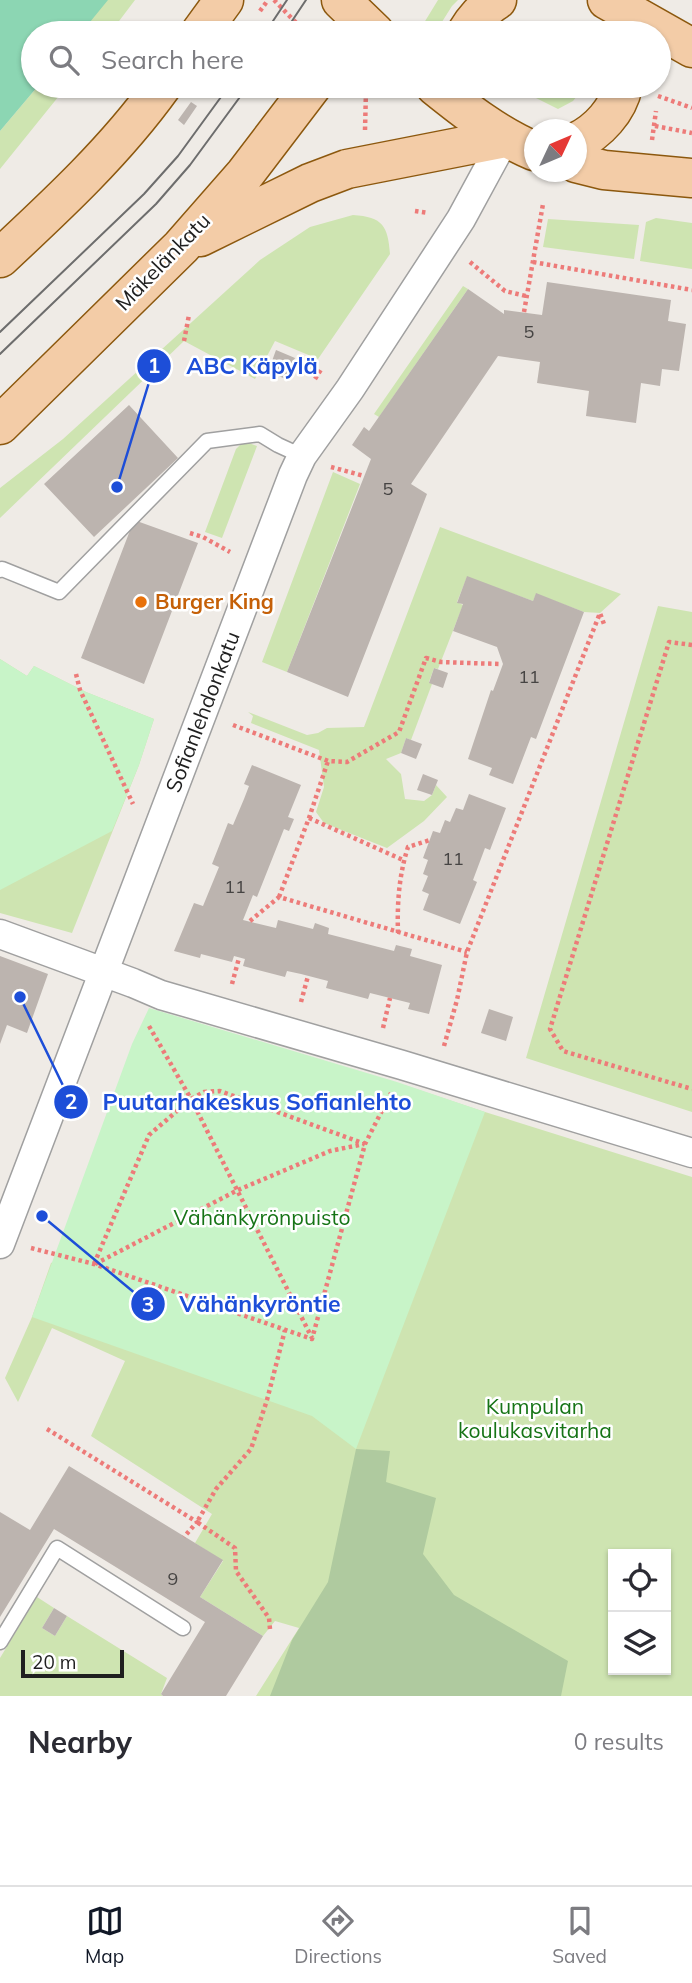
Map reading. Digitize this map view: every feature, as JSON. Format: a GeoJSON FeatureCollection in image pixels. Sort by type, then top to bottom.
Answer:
{"type":"FeatureCollection","features":[{"type":"Feature","properties":{"kind":"main road"},"geometry":{"type":"LineString","coordinates":[[209,21],[224,0]]}},
{"type":"Feature","properties":{"kind":"main road"},"geometry":{"type":"LineString","coordinates":[[475,21],[497,0]]}},
{"type":"Feature","properties":{"kind":"main road"},"geometry":{"type":"LineString","coordinates":[[614,13],[632,21]]}},
{"type":"Feature","properties":{"kind":"main road"},"geometry":{"type":"LineString","coordinates":[[671,39],[692,48]]}},
{"type":"Feature","properties":{"kind":"main road"},"geometry":{"type":"LineString","coordinates":[[0,258],[115,145],[152,98]]}},
{"type":"Feature","properties":{"kind":"main road","name":"Mäkelänkatu"},"geometry":{"type":"LineString","coordinates":[[0,425],[181,247],[245,174],[303,98]]}},
{"type":"Feature","properties":{"kind":"main road"},"geometry":{"type":"LineString","coordinates":[[458,98],[524,145]]}},
{"type":"Feature","properties":{"kind":"main road"},"geometry":{"type":"LineString","coordinates":[[587,137],[605,121],[618,101],[625,98]]}},
{"type":"Feature","properties":{"kind":"main road"},"geometry":{"type":"LineString","coordinates":[[181,247],[310,183],[347,169],[524,147]]}},
{"type":"Feature","properties":{"kind":"main road"},"geometry":{"type":"LineString","coordinates":[[587,166],[604,170],[692,178]]}},
{"type":"Feature","properties":{"kind":"street","name":"Sofianlehdonkatu"},"geometry":{"type":"LineString","coordinates":[[0,1244],[293,475],[315,461],[350,390],[461,219],[524,150]]}},
{"type":"Feature","properties":{"kind":"street"},"geometry":{"type":"LineString","coordinates":[[0,934],[161,995],[692,1153]]}},
{"type":"Feature","properties":{"kind":"lane"},"geometry":{"type":"LineString","coordinates":[[0,570],[60,592],[207,441],[260,435],[315,461]]}},
{"type":"Feature","properties":{"kind":"lane"},"geometry":{"type":"LineString","coordinates":[[0,1642],[57,1548],[183,1628]]}},
{"type":"Feature","properties":{"kind":"path"},"geometry":{"type":"LineString","coordinates":[[260,12],[268,0]]}},
{"type":"Feature","properties":{"kind":"path"},"geometry":{"type":"LineString","coordinates":[[274,0],[294,21]]}},
{"type":"Feature","properties":{"kind":"path"},"geometry":{"type":"LineString","coordinates":[[364,139],[366,98]]}},
{"type":"Feature","properties":{"kind":"path"},"geometry":{"type":"LineString","coordinates":[[661,98],[692,108]]}},
{"type":"Feature","properties":{"kind":"path"},"geometry":{"type":"LineString","coordinates":[[654,126],[692,133]]}},
{"type":"Feature","properties":{"kind":"path"},"geometry":{"type":"LineString","coordinates":[[524,312],[543,204]]}},
{"type":"Feature","properties":{"kind":"path"},"geometry":{"type":"LineString","coordinates":[[470,262],[505,291],[526,296]]}},
{"type":"Feature","properties":{"kind":"path"},"geometry":{"type":"LineString","coordinates":[[533,262],[692,290]]}},
{"type":"Feature","properties":{"kind":"path"},"geometry":{"type":"LineString","coordinates":[[184,341],[189,315]]}},
{"type":"Feature","properties":{"kind":"path"},"geometry":{"type":"LineString","coordinates":[[315,461],[364,476]]}},
{"type":"Feature","properties":{"kind":"path"},"geometry":{"type":"LineString","coordinates":[[190,533],[203,537],[231,553]]}},
{"type":"Feature","properties":{"kind":"path"},"geometry":{"type":"LineString","coordinates":[[441,1056],[467,951],[600,613],[605,627]]}},
{"type":"Feature","properties":{"kind":"path"},"geometry":{"type":"LineString","coordinates":[[692,645],[670,642],[550,1029],[563,1051],[692,1089]]}},
{"type":"Feature","properties":{"kind":"path"},"geometry":{"type":"LineString","coordinates":[[233,725],[328,761],[347,762],[399,732],[426,658],[441,663],[499,664]]}},
{"type":"Feature","properties":{"kind":"path"},"geometry":{"type":"LineString","coordinates":[[76,674],[80,690],[134,805]]}},
{"type":"Feature","properties":{"kind":"path"},"geometry":{"type":"LineString","coordinates":[[250,921],[278,897],[328,761]]}},
{"type":"Feature","properties":{"kind":"path"},"geometry":{"type":"LineString","coordinates":[[309,818],[403,860]]}},
{"type":"Feature","properties":{"kind":"path"},"geometry":{"type":"LineString","coordinates":[[398,933],[397,901],[403,860],[408,846],[430,840]]}},
{"type":"Feature","properties":{"kind":"path"},"geometry":{"type":"LineString","coordinates":[[278,897],[467,951]]}},
{"type":"Feature","properties":{"kind":"path"},"geometry":{"type":"LineString","coordinates":[[228,996],[239,958]]}},
{"type":"Feature","properties":{"kind":"path"},"geometry":{"type":"LineString","coordinates":[[301,1002],[307,976]]}},
{"type":"Feature","properties":{"kind":"path"},"geometry":{"type":"LineString","coordinates":[[380,1038],[390,998]]}},
{"type":"Feature","properties":{"kind":"path"},"geometry":{"type":"LineString","coordinates":[[140,1022],[150,1026],[191,1098],[312,1339]]}},
{"type":"Feature","properties":{"kind":"path"},"geometry":{"type":"LineString","coordinates":[[312,1339],[365,1144],[397,1082]]}},
{"type":"Feature","properties":{"kind":"path"},"geometry":{"type":"LineString","coordinates":[[94,1264],[149,1135],[191,1098],[204,1092],[220,1091],[365,1144]]}},
{"type":"Feature","properties":{"kind":"path"},"geometry":{"type":"LineString","coordinates":[[94,1264],[238,1190],[330,1151],[365,1144]]}},
{"type":"Feature","properties":{"kind":"path"},"geometry":{"type":"LineString","coordinates":[[30,1247],[94,1264],[312,1339]]}},
{"type":"Feature","properties":{"kind":"path"},"geometry":{"type":"LineString","coordinates":[[184,1537],[197,1522],[216,1489],[251,1450],[285,1330]]}},
{"type":"Feature","properties":{"kind":"path"},"geometry":{"type":"LineString","coordinates":[[47,1429],[235,1548],[236,1571],[268,1618],[270,1629]]}},
{"type":"Feature","properties":{"kind":"green space"},"geometry":{"type":"Polygon","coordinates":[[[0,0],[108,0],[91,21],[21,21],[21,98],[28,98],[0,131],[0,0]]]}},
{"type":"Feature","properties":{"kind":"green space"},"geometry":{"type":"Polygon","coordinates":[[[87,0],[135,0],[119,21],[69,21],[87,0]]]}},
{"type":"Feature","properties":{"kind":"green space"},"geometry":{"type":"Polygon","coordinates":[[[438,0],[458,0],[443,21],[425,21],[438,0]]]}},
{"type":"Feature","properties":{"kind":"green space"},"geometry":{"type":"Polygon","coordinates":[[[28,98],[57,98],[0,169],[0,131],[28,98]]]}},
{"type":"Feature","properties":{"kind":"green space"},"geometry":{"type":"Polygon","coordinates":[[[536,98],[575,98],[558,109],[536,98]]]}},
{"type":"Feature","properties":{"kind":"green space"},"geometry":{"type":"Polygon","coordinates":[[[353,215],[371,218],[382,225],[388,236],[390,254],[318,359],[275,341],[255,379],[184,341],[0,518],[0,488],[63,439],[260,260],[310,227],[353,215]]]}},
{"type":"Feature","properties":{"kind":"green space"},"geometry":{"type":"Polygon","coordinates":[[[656,218],[692,223],[692,269],[640,261],[646,222],[656,218]]]}},
{"type":"Feature","properties":{"kind":"green space"},"geometry":{"type":"Polygon","coordinates":[[[548,219],[639,225],[634,259],[543,247],[548,219]]]}},
{"type":"Feature","properties":{"kind":"green space"},"geometry":{"type":"Polygon","coordinates":[[[463,286],[468,289],[379,417],[374,414],[463,286]]]}},
{"type":"Feature","properties":{"kind":"green space"},"geometry":{"type":"Polygon","coordinates":[[[242,443],[257,446],[222,538],[205,532],[236,449],[242,443]]]}},
{"type":"Feature","properties":{"kind":"green space"},"geometry":{"type":"Polygon","coordinates":[[[333,472],[360,484],[287,672],[262,662],[333,472]]]}},
{"type":"Feature","properties":{"kind":"green space"},"geometry":{"type":"Polygon","coordinates":[[[440,527],[621,594],[600,613],[584,612],[536,594],[533,601],[467,577],[457,602],[463,605],[438,669],[434,668],[429,682],[432,684],[411,740],[406,738],[401,753],[386,759],[401,774],[405,799],[424,801],[432,795],[436,785],[447,797],[424,821],[387,848],[324,823],[316,812],[324,787],[319,750],[251,723],[253,716],[248,712],[307,735],[327,728],[364,727],[440,527]]]}},
{"type":"Feature","properties":{"kind":"green space"},"geometry":{"type":"Polygon","coordinates":[[[658,606],[692,612],[692,1112],[526,1058],[658,606]]]}},
{"type":"Feature","properties":{"kind":"green space"},"geometry":{"type":"Polygon","coordinates":[[[0,659],[27,676],[34,666],[86,692],[154,719],[139,765],[72,933],[0,913],[0,659]]]}},
{"type":"Feature","properties":{"kind":"green space"},"geometry":{"type":"Polygon","coordinates":[[[0,659],[27,676],[34,666],[86,692],[154,719],[139,765],[112,831],[0,890],[0,659]]]}},
{"type":"Feature","properties":{"kind":"green space","name":"Vähänkyrönpuisto"},"geometry":{"type":"Polygon","coordinates":[[[149,1008],[397,1082],[485,1112],[356,1449],[312,1416],[32,1317],[132,1044],[149,1008]]]}},
{"type":"Feature","properties":{"kind":"green space","name":"Kumpulan koulukasvitarha"},"geometry":{"type":"Polygon","coordinates":[[[404,1085],[692,1177],[692,1696],[256,1696],[299,1628],[275,1621],[263,1636],[200,1597],[223,1561],[195,1543],[212,1514],[91,1436],[125,1361],[52,1328],[18,1402],[5,1378],[32,1317],[51,1263],[404,1085]]]}},
{"type":"Feature","properties":{"kind":"green space"},"geometry":{"type":"Polygon","coordinates":[[[356,1449],[390,1451],[386,1482],[436,1498],[423,1554],[454,1595],[568,1661],[561,1696],[270,1696],[292,1640],[328,1582],[356,1449]]]}},
{"type":"Feature","properties":{"kind":"green space"},"geometry":{"type":"Polygon","coordinates":[[[37,1597],[54,1608],[42,1628],[55,1636],[67,1616],[167,1678],[161,1694],[163,1696],[0,1696],[0,1658],[37,1597]]]}},
{"type":"Feature","properties":{"kind":"building"},"geometry":{"type":"Polygon","coordinates":[[[191,102],[197,106],[184,125],[178,120],[191,102]]]}},
{"type":"Feature","properties":{"kind":"building"},"geometry":{"type":"Polygon","coordinates":[[[547,282],[671,300],[668,321],[686,324],[679,371],[662,369],[660,386],[641,383],[636,423],[586,416],[589,391],[537,383],[540,362],[498,356],[411,484],[427,494],[348,697],[287,672],[371,459],[352,445],[364,427],[369,431],[468,289],[504,314],[504,310],[542,315],[547,282]]]}},
{"type":"Feature","properties":{"kind":"building"},"geometry":{"type":"Polygon","coordinates":[[[276,350],[295,358],[286,379],[268,372],[276,350]]]}},
{"type":"Feature","properties":{"kind":"building"},"geometry":{"type":"Polygon","coordinates":[[[129,405],[178,458],[94,537],[44,484],[129,405]]]}},
{"type":"Feature","properties":{"kind":"building"},"geometry":{"type":"Polygon","coordinates":[[[134,520],[198,543],[144,684],[81,658],[134,520]]]}},
{"type":"Feature","properties":{"kind":"building"},"geometry":{"type":"Polygon","coordinates":[[[467,576],[533,601],[536,593],[584,612],[536,739],[531,737],[513,784],[489,775],[492,768],[468,759],[491,690],[493,691],[503,664],[497,647],[453,631],[463,604],[457,603],[467,576]]]}},
{"type":"Feature","properties":{"kind":"building"},"geometry":{"type":"Polygon","coordinates":[[[434,668],[448,673],[443,688],[429,683],[434,668]]]}},
{"type":"Feature","properties":{"kind":"building"},"geometry":{"type":"Polygon","coordinates":[[[406,738],[422,744],[416,759],[401,753],[406,738]]]}},
{"type":"Feature","properties":{"kind":"building"},"geometry":{"type":"Polygon","coordinates":[[[252,765],[301,785],[288,817],[294,819],[289,831],[284,829],[257,897],[253,895],[243,920],[276,928],[278,920],[313,929],[315,923],[329,928],[328,934],[394,951],[396,945],[412,949],[410,956],[442,965],[429,1014],[408,1009],[410,1003],[370,993],[368,999],[326,988],[328,981],[301,974],[287,971],[285,977],[243,966],[245,959],[234,956],[232,962],[174,951],[194,903],[203,906],[219,867],[212,864],[228,823],[233,825],[244,799],[249,786],[244,784],[252,765]]]}},
{"type":"Feature","properties":{"kind":"building"},"geometry":{"type":"Polygon","coordinates":[[[423,774],[438,780],[432,795],[417,790],[423,774]]]}},
{"type":"Feature","properties":{"kind":"building"},"geometry":{"type":"Polygon","coordinates":[[[469,794],[506,808],[490,850],[485,848],[473,880],[477,882],[460,924],[423,910],[429,894],[422,891],[428,876],[423,874],[428,860],[423,858],[433,831],[440,833],[445,820],[450,822],[456,808],[463,810],[469,794]]]}},
{"type":"Feature","properties":{"kind":"building"},"geometry":{"type":"Polygon","coordinates":[[[0,956],[48,974],[27,1033],[7,1025],[0,1044],[0,956]]]}},
{"type":"Feature","properties":{"kind":"building"},"geometry":{"type":"Polygon","coordinates":[[[489,1009],[513,1017],[506,1041],[481,1033],[489,1009]]]}},
{"type":"Feature","properties":{"kind":"building"},"geometry":{"type":"Polygon","coordinates":[[[69,1466],[223,1560],[200,1597],[263,1636],[226,1696],[163,1696],[161,1694],[205,1622],[54,1529],[0,1617],[0,1512],[30,1530],[69,1466]]]}},
{"type":"Feature","properties":{"kind":"building"},"geometry":{"type":"Polygon","coordinates":[[[54,1608],[67,1616],[55,1636],[42,1628],[54,1608]]]}},
{"type":"Feature","properties":{"kind":"tram line"},"geometry":{"type":"LineString","coordinates":[[273,21],[287,0]]}},
{"type":"Feature","properties":{"kind":"tram line"},"geometry":{"type":"LineString","coordinates":[[292,21],[306,0]]}},
{"type":"Feature","properties":{"kind":"tram line"},"geometry":{"type":"LineString","coordinates":[[0,332],[144,194],[178,156],[220,98]]}},
{"type":"Feature","properties":{"kind":"tram line"},"geometry":{"type":"LineString","coordinates":[[0,354],[156,204],[190,165],[239,98]]}},
{"type":"Feature","properties":{"kind":"place","name":"ABC Käpylä"},"geometry":{"type":"Point","coordinates":[117,487]}},
{"type":"Feature","properties":{"kind":"place","name":"Burger King"},"geometry":{"type":"Point","coordinates":[141,602]}},
{"type":"Feature","properties":{"kind":"place","name":"Puutarhakeskus Sofianlehto"},"geometry":{"type":"Point","coordinates":[20,997]}},
{"type":"Feature","properties":{"kind":"place","name":"Vähänkyröntie"},"geometry":{"type":"Point","coordinates":[42,1216]}}]}
